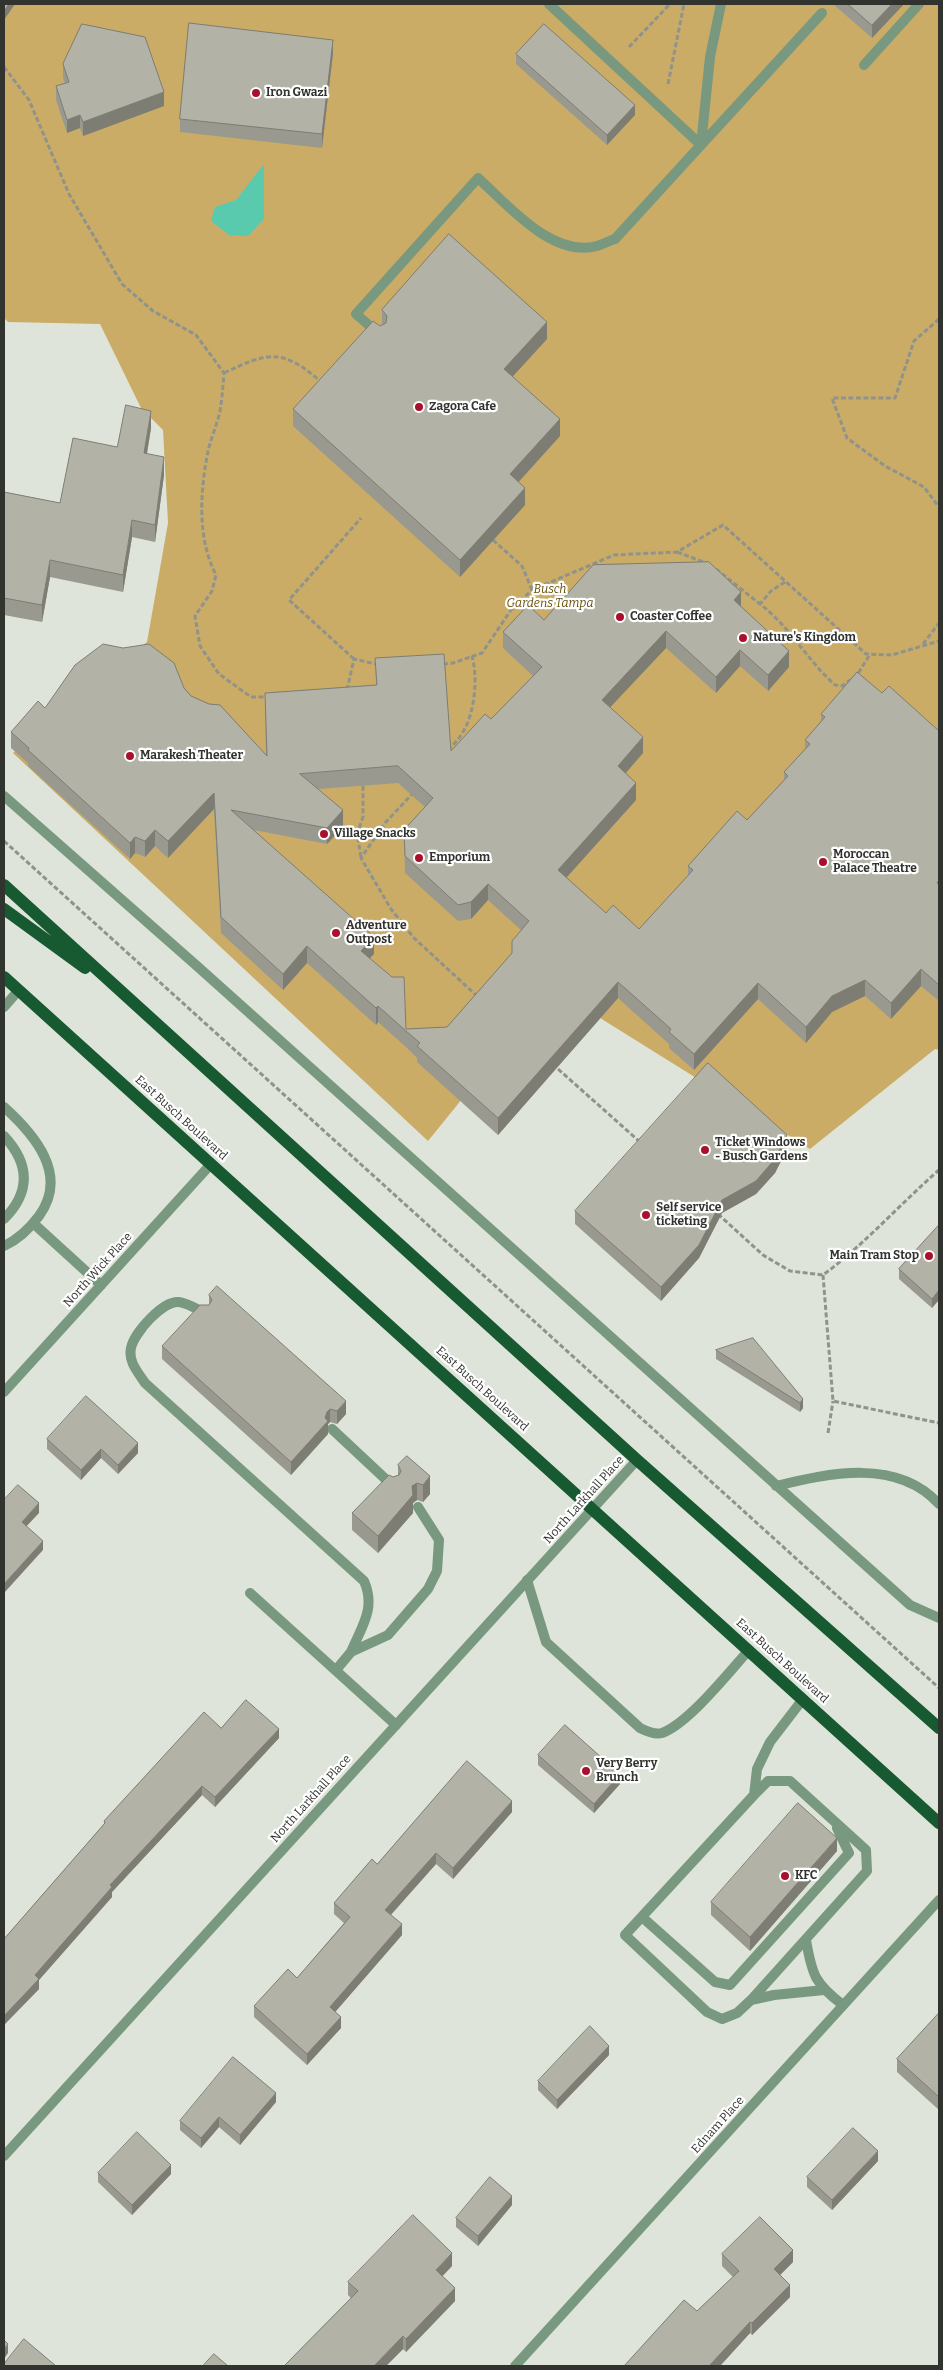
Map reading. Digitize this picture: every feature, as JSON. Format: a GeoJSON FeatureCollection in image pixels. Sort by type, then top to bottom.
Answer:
{"type":"FeatureCollection","features":[{"type":"Feature","properties":{"kind":"main road"},"geometry":{"type":"LineString","coordinates":[[4,885],[637,1460],[939,1728]]}},
{"type":"Feature","properties":{"kind":"main road"},"geometry":{"type":"LineString","coordinates":[[4,909],[139,1007]]}},
{"type":"Feature","properties":{"kind":"main road","name":"East Busch Boulevard"},"geometry":{"type":"LineString","coordinates":[[4,977],[939,1823]]}},
{"type":"Feature","properties":{"kind":"street"},"geometry":{"type":"LineString","coordinates":[[549,4],[701,145]]}},
{"type":"Feature","properties":{"kind":"street"},"geometry":{"type":"LineString","coordinates":[[701,145],[710,57],[721,4]]}},
{"type":"Feature","properties":{"kind":"street"},"geometry":{"type":"LineString","coordinates":[[864,65],[919,4]]}},
{"type":"Feature","properties":{"kind":"street"},"geometry":{"type":"LineString","coordinates":[[381,336],[356,314],[478,178],[542,234],[559,242],[577,247],[596,246],[615,239],[822,13]]}},
{"type":"Feature","properties":{"kind":"street"},"geometry":{"type":"LineString","coordinates":[[4,796],[197,966],[910,1605],[939,1618]]}},
{"type":"Feature","properties":{"kind":"street"},"geometry":{"type":"LineString","coordinates":[[4,1007],[18,990]]}},
{"type":"Feature","properties":{"kind":"street"},"geometry":{"type":"LineString","coordinates":[[4,1107],[26,1127],[38,1145],[48,1166],[52,1187],[46,1207],[33,1223],[4,1246]]}},
{"type":"Feature","properties":{"kind":"street"},"geometry":{"type":"LineString","coordinates":[[4,1136],[21,1160],[25,1178],[22,1194],[14,1209],[4,1219]]}},
{"type":"Feature","properties":{"kind":"street","name":"North Wick Place"},"geometry":{"type":"LineString","coordinates":[[4,1392],[211,1164]]}},
{"type":"Feature","properties":{"kind":"street"},"geometry":{"type":"LineString","coordinates":[[33,1223],[101,1285]]}},
{"type":"Feature","properties":{"kind":"street"},"geometry":{"type":"LineString","coordinates":[[205,1313],[178,1302],[162,1307],[137,1334],[131,1348],[132,1363],[145,1383],[364,1581],[370,1594],[370,1608],[351,1652],[336,1670]]}},
{"type":"Feature","properties":{"kind":"street"},"geometry":{"type":"LineString","coordinates":[[332,1429],[394,1487]]}},
{"type":"Feature","properties":{"kind":"street","name":"North Larkhall Place"},"geometry":{"type":"LineString","coordinates":[[4,2156],[637,1460]]}},
{"type":"Feature","properties":{"kind":"street"},"geometry":{"type":"LineString","coordinates":[[776,1486],[816,1476],[860,1472],[895,1477],[915,1484],[939,1504]]}},
{"type":"Feature","properties":{"kind":"street"},"geometry":{"type":"LineString","coordinates":[[351,1652],[388,1635],[428,1589],[437,1570],[439,1540],[418,1507]]}},
{"type":"Feature","properties":{"kind":"street"},"geometry":{"type":"LineString","coordinates":[[527,1580],[546,1642],[640,1728],[648,1732],[661,1733],[686,1717],[749,1650]]}},
{"type":"Feature","properties":{"kind":"street"},"geometry":{"type":"LineString","coordinates":[[250,1593],[396,1725]]}},
{"type":"Feature","properties":{"kind":"street"},"geometry":{"type":"LineString","coordinates":[[754,1795],[757,1769],[770,1742],[803,1699]]}},
{"type":"Feature","properties":{"kind":"street"},"geometry":{"type":"LineString","coordinates":[[768,1781],[790,1781],[830,1817],[866,1850],[867,1871],[751,2000],[736,2013],[722,2019],[707,2012],[625,1935],[768,1781]]}},
{"type":"Feature","properties":{"kind":"street"},"geometry":{"type":"LineString","coordinates":[[642,1917],[715,1982],[730,1985],[849,1853],[841,1834],[830,1817]]}},
{"type":"Feature","properties":{"kind":"street","name":"Ednam Place"},"geometry":{"type":"LineString","coordinates":[[515,2366],[939,1900]]}},
{"type":"Feature","properties":{"kind":"street"},"geometry":{"type":"LineString","coordinates":[[806,1940],[816,1977],[824,1990],[843,2005]]}},
{"type":"Feature","properties":{"kind":"street"},"geometry":{"type":"LineString","coordinates":[[751,2000],[774,1995],[824,1990]]}},
{"type":"Feature","properties":{"kind":"path"},"geometry":{"type":"LineString","coordinates":[[613,64],[670,4]]}},
{"type":"Feature","properties":{"kind":"path"},"geometry":{"type":"LineString","coordinates":[[663,109],[684,4]]}},
{"type":"Feature","properties":{"kind":"path"},"geometry":{"type":"LineString","coordinates":[[4,67],[29,100],[70,194],[122,284],[153,311],[196,335],[224,373],[220,411],[208,450],[203,486],[203,528],[208,559],[216,575],[212,591],[195,616],[200,646],[222,677],[251,698],[276,696]]}},
{"type":"Feature","properties":{"kind":"path"},"geometry":{"type":"LineString","coordinates":[[939,319],[914,341],[895,398],[832,398],[847,438],[878,461],[924,487],[939,508]]}},
{"type":"Feature","properties":{"kind":"path"},"geometry":{"type":"LineString","coordinates":[[224,373],[252,359],[281,356],[305,368],[328,388]]}},
{"type":"Feature","properties":{"kind":"path"},"geometry":{"type":"LineString","coordinates":[[362,518],[289,600],[354,659],[371,664],[390,666]]}},
{"type":"Feature","properties":{"kind":"path"},"geometry":{"type":"LineString","coordinates":[[677,552],[724,525],[869,656],[892,655],[939,641]]}},
{"type":"Feature","properties":{"kind":"path"},"geometry":{"type":"LineString","coordinates":[[493,540],[522,566],[532,590]]}},
{"type":"Feature","properties":{"kind":"path"},"geometry":{"type":"LineString","coordinates":[[435,665],[454,663],[482,653],[511,610],[532,590],[614,555],[677,552],[706,562],[774,615],[797,644],[835,685],[842,686],[857,675],[869,656]]}},
{"type":"Feature","properties":{"kind":"path"},"geometry":{"type":"LineString","coordinates":[[760,604],[771,591],[785,582]]}},
{"type":"Feature","properties":{"kind":"path"},"geometry":{"type":"LineString","coordinates":[[922,645],[939,623]]}},
{"type":"Feature","properties":{"kind":"path"},"geometry":{"type":"LineString","coordinates":[[447,752],[464,732],[473,701],[476,671],[472,656]]}},
{"type":"Feature","properties":{"kind":"path"},"geometry":{"type":"LineString","coordinates":[[351,699],[347,691],[354,659]]}},
{"type":"Feature","properties":{"kind":"path"},"geometry":{"type":"LineString","coordinates":[[339,692],[347,691]]}},
{"type":"Feature","properties":{"kind":"path"},"geometry":{"type":"LineString","coordinates":[[363,777],[364,816],[357,834],[361,858],[391,909],[414,938],[481,999]]}},
{"type":"Feature","properties":{"kind":"path"},"geometry":{"type":"LineString","coordinates":[[361,858],[385,823],[418,786]]}},
{"type":"Feature","properties":{"kind":"path"},"geometry":{"type":"LineString","coordinates":[[4,842],[939,1688]]}},
{"type":"Feature","properties":{"kind":"path"},"geometry":{"type":"LineString","coordinates":[[558,1069],[646,1148]]}},
{"type":"Feature","properties":{"kind":"path"},"geometry":{"type":"LineString","coordinates":[[712,1208],[763,1255],[790,1271],[823,1275],[845,1258],[907,1197],[939,1170]]}},
{"type":"Feature","properties":{"kind":"path"},"geometry":{"type":"LineString","coordinates":[[823,1275],[832,1402],[828,1433]]}},
{"type":"Feature","properties":{"kind":"path"},"geometry":{"type":"LineString","coordinates":[[832,1402],[939,1423]]}},
{"type":"Feature","properties":{"kind":"green space","name":"Busch Gardens Tampa"},"geometry":{"type":"Polygon","coordinates":[[[4,4],[939,4],[939,1050],[935,1049],[810,1149],[552,988],[428,1141],[13,753],[147,642],[168,523],[163,430],[141,408],[100,324],[8,322],[4,318],[4,4]]]}},
{"type":"Feature","properties":{"kind":"shaded area"},"geometry":{"type":"Polygon","coordinates":[[[264,164],[264,219],[248,236],[229,235],[211,221],[215,207],[236,200],[264,164]]]}},
{"type":"Feature","properties":{"kind":"building"},"geometry":{"type":"Polygon","coordinates":[[[4,4],[9,4],[4,11],[4,4]]]}},
{"type":"Feature","properties":{"kind":"building"},"geometry":{"type":"Polygon","coordinates":[[[848,4],[892,4],[872,25],[848,4]]]}},
{"type":"Feature","properties":{"kind":"building","name":"Iron Gwazi"},"geometry":{"type":"Polygon","coordinates":[[[189,23],[333,40],[322,134],[180,119],[189,23]]]}},
{"type":"Feature","properties":{"kind":"building"},"geometry":{"type":"Polygon","coordinates":[[[82,24],[145,37],[164,92],[83,122],[80,115],[67,120],[56,86],[69,82],[63,64],[82,24]]]}},
{"type":"Feature","properties":{"kind":"building"},"geometry":{"type":"Polygon","coordinates":[[[544,24],[635,105],[607,135],[516,54],[544,24]]]}},
{"type":"Feature","properties":{"kind":"building","name":"Zagora Cafe"},"geometry":{"type":"Polygon","coordinates":[[[449,234],[547,322],[504,369],[560,419],[510,474],[525,488],[460,560],[293,409],[373,321],[380,326],[386,323],[387,316],[382,310],[449,234]]]}},
{"type":"Feature","properties":{"kind":"building"},"geometry":{"type":"Polygon","coordinates":[[[126,405],[151,411],[144,453],[164,457],[155,525],[132,520],[123,575],[50,560],[42,605],[4,598],[4,492],[60,503],[73,438],[117,447],[126,405]]]}},
{"type":"Feature","properties":{"kind":"building"},"geometry":{"type":"Polygon","coordinates":[[[709,562],[741,592],[734,600],[789,651],[768,675],[740,650],[716,677],[666,631],[602,700],[643,737],[618,766],[636,783],[558,870],[606,913],[613,905],[639,929],[693,870],[688,866],[737,811],[747,820],[788,776],[784,772],[810,744],[805,740],[825,717],[821,714],[857,672],[882,693],[889,686],[939,731],[939,880],[937,883],[939,885],[939,985],[921,969],[891,1003],[865,980],[832,996],[806,1027],[758,983],[694,1054],[669,1032],[671,1029],[618,982],[498,1118],[417,1046],[420,1043],[378,1006],[376,1008],[307,946],[283,974],[221,917],[214,793],[168,841],[155,830],[145,841],[135,837],[130,843],[28,750],[29,748],[11,732],[38,701],[45,708],[75,665],[103,644],[123,648],[149,644],[174,663],[184,688],[191,696],[209,704],[220,705],[267,756],[265,693],[377,685],[375,658],[444,654],[451,751],[485,714],[491,719],[542,667],[503,632],[528,605],[544,620],[593,565],[709,562]],[[398,766],[300,774],[343,810],[327,828],[231,810],[374,937],[361,951],[392,977],[404,977],[406,1029],[447,1027],[512,953],[512,941],[529,921],[488,884],[471,902],[458,905],[405,856],[404,830],[433,798],[398,766]]]}},
{"type":"Feature","properties":{"kind":"building"},"geometry":{"type":"Polygon","coordinates":[[[708,1063],[787,1135],[775,1159],[756,1181],[722,1200],[699,1245],[661,1287],[575,1211],[708,1063]]]}},
{"type":"Feature","properties":{"kind":"building","name":"Main Tram Stop"},"geometry":{"type":"Polygon","coordinates":[[[939,1225],[939,1290],[932,1299],[899,1269],[939,1225]]]}},
{"type":"Feature","properties":{"kind":"building"},"geometry":{"type":"Polygon","coordinates":[[[217,1286],[346,1401],[337,1411],[330,1409],[327,1412],[325,1418],[328,1421],[291,1462],[162,1346],[200,1305],[209,1305],[212,1300],[209,1295],[217,1286]]]}},
{"type":"Feature","properties":{"kind":"building"},"geometry":{"type":"Polygon","coordinates":[[[753,1338],[803,1399],[800,1403],[716,1350],[753,1338]]]}},
{"type":"Feature","properties":{"kind":"building"},"geometry":{"type":"Polygon","coordinates":[[[86,1396],[138,1443],[118,1465],[101,1449],[81,1470],[47,1439],[86,1396]]]}},
{"type":"Feature","properties":{"kind":"building"},"geometry":{"type":"Polygon","coordinates":[[[407,1456],[430,1476],[423,1485],[417,1483],[412,1486],[413,1495],[378,1536],[352,1513],[389,1475],[393,1477],[399,1475],[401,1471],[398,1465],[407,1456]]]}},
{"type":"Feature","properties":{"kind":"building"},"geometry":{"type":"Polygon","coordinates":[[[18,1485],[39,1503],[22,1522],[43,1541],[4,1584],[4,1500],[18,1485]]]}},
{"type":"Feature","properties":{"kind":"building"},"geometry":{"type":"Polygon","coordinates":[[[246,1700],[279,1729],[215,1797],[202,1786],[110,1885],[112,1887],[35,1975],[39,1979],[4,2016],[4,1939],[105,1823],[104,1821],[204,1712],[221,1728],[246,1700]]]}},
{"type":"Feature","properties":{"kind":"building"},"geometry":{"type":"Polygon","coordinates":[[[565,1725],[620,1774],[594,1804],[538,1755],[565,1725]]]}},
{"type":"Feature","properties":{"kind":"building"},"geometry":{"type":"Polygon","coordinates":[[[467,1761],[512,1801],[453,1868],[436,1853],[385,1910],[402,1924],[330,2007],[341,2017],[307,2054],[254,2006],[288,1969],[297,1978],[350,1917],[334,1903],[372,1859],[377,1864],[467,1761]]]}},
{"type":"Feature","properties":{"kind":"building"},"geometry":{"type":"Polygon","coordinates":[[[798,1803],[837,1838],[750,1937],[711,1902],[798,1803]]]}},
{"type":"Feature","properties":{"kind":"building"},"geometry":{"type":"Polygon","coordinates":[[[939,2013],[939,2097],[897,2059],[939,2013]]]}},
{"type":"Feature","properties":{"kind":"building"},"geometry":{"type":"Polygon","coordinates":[[[590,2026],[609,2046],[557,2100],[538,2081],[590,2026]]]}},
{"type":"Feature","properties":{"kind":"building"},"geometry":{"type":"Polygon","coordinates":[[[233,2057],[276,2093],[240,2135],[219,2117],[201,2138],[180,2121],[233,2057]]]}},
{"type":"Feature","properties":{"kind":"building"},"geometry":{"type":"Polygon","coordinates":[[[853,2128],[878,2151],[832,2200],[807,2177],[853,2128]]]}},
{"type":"Feature","properties":{"kind":"building"},"geometry":{"type":"Polygon","coordinates":[[[137,2132],[171,2165],[132,2205],[98,2173],[137,2132]]]}},
{"type":"Feature","properties":{"kind":"building"},"geometry":{"type":"Polygon","coordinates":[[[490,2177],[512,2196],[478,2236],[456,2218],[490,2177]]]}},
{"type":"Feature","properties":{"kind":"building"},"geometry":{"type":"Polygon","coordinates":[[[413,2215],[452,2253],[436,2270],[455,2288],[406,2339],[403,2336],[374,2366],[284,2366],[358,2291],[348,2282],[413,2215]]]}},
{"type":"Feature","properties":{"kind":"building"},"geometry":{"type":"Polygon","coordinates":[[[760,2217],[793,2250],[774,2269],[790,2285],[752,2323],[750,2322],[709,2366],[624,2366],[684,2300],[697,2311],[739,2271],[722,2254],[760,2217]]]}},
{"type":"Feature","properties":{"kind":"building"},"geometry":{"type":"Polygon","coordinates":[[[24,2339],[56,2366],[4,2366],[24,2339]]]}},
{"type":"Feature","properties":{"kind":"building"},"geometry":{"type":"Polygon","coordinates":[[[4,2340],[8,2344],[4,2349],[4,2340]]]}},
{"type":"Feature","properties":{"kind":"building"},"geometry":{"type":"Polygon","coordinates":[[[214,2354],[228,2366],[203,2366],[214,2354]]]}},
{"type":"Feature","properties":{"kind":"place","name":"Iron Gwazi"},"geometry":{"type":"Point","coordinates":[256,93]}},
{"type":"Feature","properties":{"kind":"place","name":"Zagora Cafe"},"geometry":{"type":"Point","coordinates":[419,407]}},
{"type":"Feature","properties":{"kind":"place","name":"Coaster Coffee"},"geometry":{"type":"Point","coordinates":[620,617]}},
{"type":"Feature","properties":{"kind":"place","name":"Nature's Kingdom"},"geometry":{"type":"Point","coordinates":[743,638]}},
{"type":"Feature","properties":{"kind":"place","name":"Marakesh Theater"},"geometry":{"type":"Point","coordinates":[130,756]}},
{"type":"Feature","properties":{"kind":"place","name":"Village Snacks"},"geometry":{"type":"Point","coordinates":[324,834]}},
{"type":"Feature","properties":{"kind":"place","name":"Emporium"},"geometry":{"type":"Point","coordinates":[419,858]}},
{"type":"Feature","properties":{"kind":"place","name":"Moroccan Palace Theatre"},"geometry":{"type":"Point","coordinates":[823,862]}},
{"type":"Feature","properties":{"kind":"place","name":"Adventure Outpost"},"geometry":{"type":"Point","coordinates":[336,933]}},
{"type":"Feature","properties":{"kind":"place","name":"Ticket Windows - Busch Gardens"},"geometry":{"type":"Point","coordinates":[705,1150]}},
{"type":"Feature","properties":{"kind":"place","name":"Self service ticketing"},"geometry":{"type":"Point","coordinates":[646,1215]}},
{"type":"Feature","properties":{"kind":"place","name":"Main Tram Stop"},"geometry":{"type":"Point","coordinates":[929,1256]}},
{"type":"Feature","properties":{"kind":"place","name":"Very Berry Brunch"},"geometry":{"type":"Point","coordinates":[586,1771]}},
{"type":"Feature","properties":{"kind":"place","name":"KFC"},"geometry":{"type":"Point","coordinates":[785,1876]}}]}
